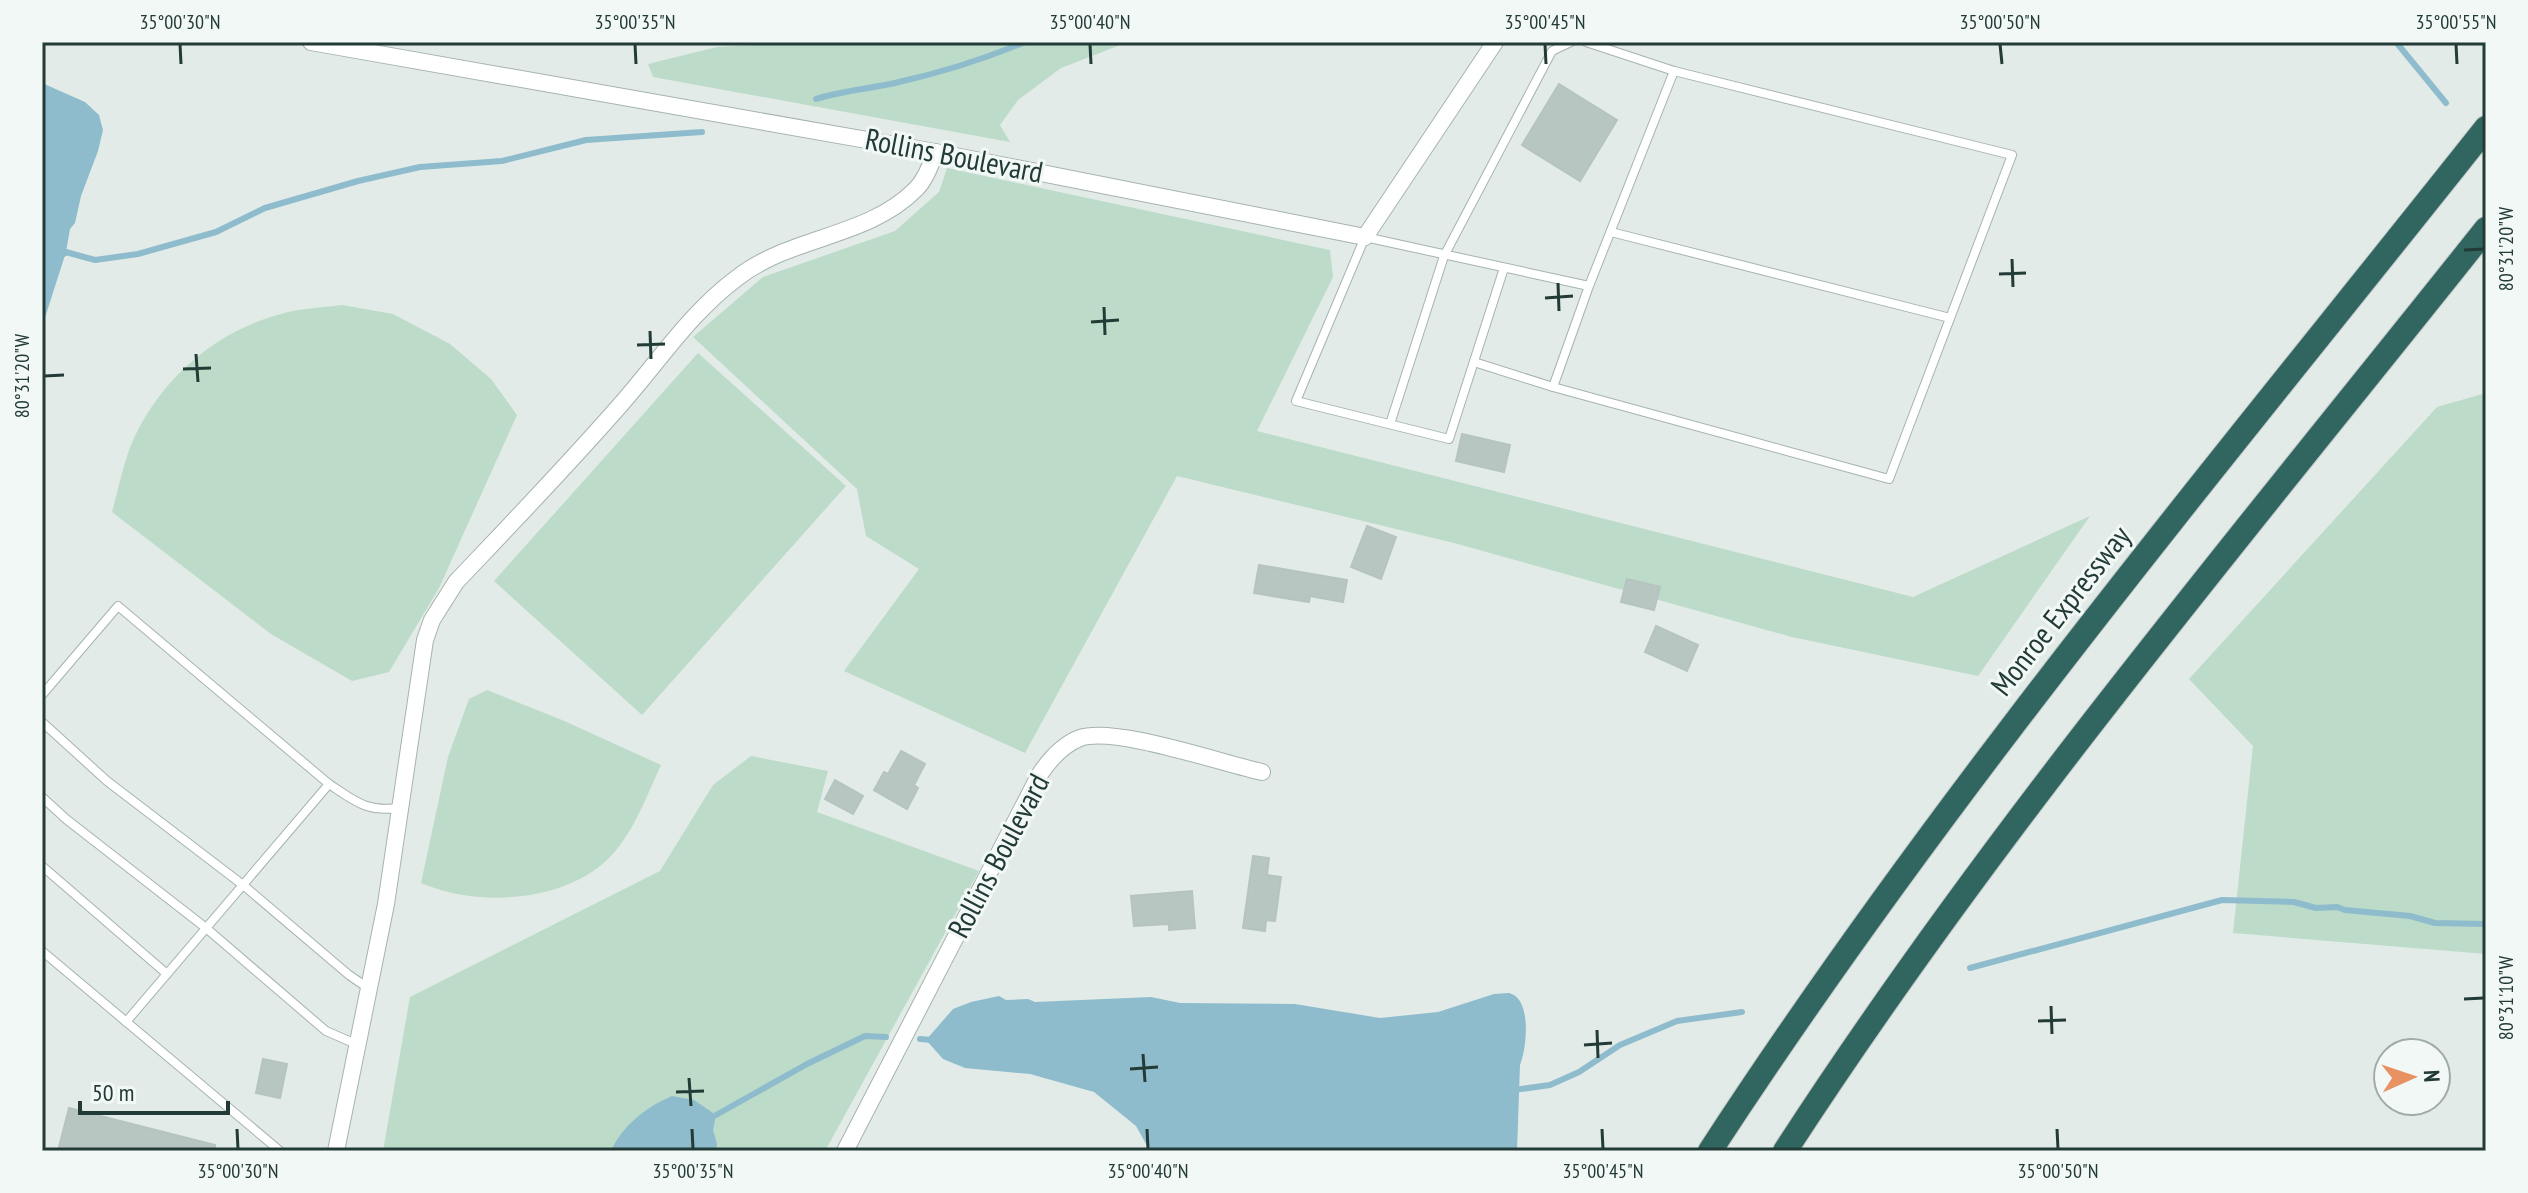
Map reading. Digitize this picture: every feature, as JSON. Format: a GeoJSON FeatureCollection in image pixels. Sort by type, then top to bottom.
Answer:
{"type":"FeatureCollection","features":[{"type":"Feature","properties":{"kind":"highway","name":"Monroe Expressway"},"geometry":{"type":"LineString","coordinates":[[1710,1151],[1813,998],[1970,778],[2486,128]]}},
{"type":"Feature","properties":{"kind":"highway"},"geometry":{"type":"LineString","coordinates":[[1785,1151],[1864,1034],[2020,816],[2486,229]]}},
{"type":"Feature","properties":{"kind":"street","name":"Rollins Boulevard"},"geometry":{"type":"LineString","coordinates":[[311,42],[935,152],[1365,237]]}},
{"type":"Feature","properties":{"kind":"street"},"geometry":{"type":"LineString","coordinates":[[1365,237],[1495,42]]}},
{"type":"Feature","properties":{"kind":"street"},"geometry":{"type":"LineString","coordinates":[[336,1151],[386,904],[425,640],[432,620],[456,582],[574,457],[680,332],[737,277],[793,247],[853,227],[888,210],[922,182],[935,152]]}},
{"type":"Feature","properties":{"kind":"street","name":"Rollins Boulevard"},"geometry":{"type":"LineString","coordinates":[[845,1151],[1040,774],[1063,747],[1081,738],[1115,736],[1262,772]]}},
{"type":"Feature","properties":{"kind":"lane"},"geometry":{"type":"LineString","coordinates":[[1390,424],[1444,256],[1552,51],[1571,42]]}},
{"type":"Feature","properties":{"kind":"lane"},"geometry":{"type":"LineString","coordinates":[[1474,362],[1553,387],[1889,479],[2012,155],[1674,71],[1586,42]]}},
{"type":"Feature","properties":{"kind":"lane"},"geometry":{"type":"LineString","coordinates":[[1553,387],[1589,286],[1674,71]]}},
{"type":"Feature","properties":{"kind":"lane"},"geometry":{"type":"LineString","coordinates":[[1611,232],[1950,318]]}},
{"type":"Feature","properties":{"kind":"lane"},"geometry":{"type":"LineString","coordinates":[[1504,268],[1449,439],[1296,401],[1365,237],[1589,286]]}},
{"type":"Feature","properties":{"kind":"lane"},"geometry":{"type":"LineString","coordinates":[[42,695],[118,606],[329,784],[377,811],[401,808]]}},
{"type":"Feature","properties":{"kind":"lane"},"geometry":{"type":"LineString","coordinates":[[42,722],[107,781],[243,885],[368,988]]}},
{"type":"Feature","properties":{"kind":"lane"},"geometry":{"type":"LineString","coordinates":[[126,1022],[329,784]]}},
{"type":"Feature","properties":{"kind":"lane"},"geometry":{"type":"LineString","coordinates":[[42,797],[206,928],[326,1031],[356,1044]]}},
{"type":"Feature","properties":{"kind":"lane"},"geometry":{"type":"LineString","coordinates":[[42,866],[167,974]]}},
{"type":"Feature","properties":{"kind":"lane"},"geometry":{"type":"LineString","coordinates":[[42,951],[280,1151]]}},
{"type":"Feature","properties":{"kind":"green space"},"geometry":{"type":"Polygon","coordinates":[[[809,42],[1128,42],[1061,68],[1018,100],[1000,125],[1010,142],[653,77],[648,64],[717,47],[809,42]]]}},
{"type":"Feature","properties":{"kind":"green space"},"geometry":{"type":"Polygon","coordinates":[[[947,168],[1330,250],[1333,277],[1257,431],[1913,597],[2090,516],[1978,676],[1792,637],[1454,543],[1177,476],[1025,753],[844,671],[919,569],[866,536],[857,489],[693,337],[763,277],[895,231],[939,192],[947,168]]]}},
{"type":"Feature","properties":{"kind":"green space"},"geometry":{"type":"Polygon","coordinates":[[[342,305],[393,314],[450,344],[491,379],[517,415],[439,588],[389,672],[352,681],[271,634],[112,512],[135,436],[161,394],[195,359],[214,344],[258,322],[296,310],[342,305]]]}},
{"type":"Feature","properties":{"kind":"green space"},"geometry":{"type":"Polygon","coordinates":[[[698,353],[846,486],[642,715],[494,581],[698,353]]]}},
{"type":"Feature","properties":{"kind":"green space"},"geometry":{"type":"Polygon","coordinates":[[[2486,393],[2486,954],[2233,933],[2253,746],[2189,679],[2437,407],[2486,393]]]}},
{"type":"Feature","properties":{"kind":"green space"},"geometry":{"type":"Polygon","coordinates":[[[487,690],[661,765],[638,815],[616,850],[588,874],[566,885],[542,893],[492,898],[443,891],[421,883],[448,757],[469,699],[487,690]]]}},
{"type":"Feature","properties":{"kind":"green space"},"geometry":{"type":"Polygon","coordinates":[[[751,756],[828,771],[817,812],[979,871],[825,1151],[383,1151],[410,997],[660,871],[713,785],[751,756]]]}},
{"type":"Feature","properties":{"kind":"water"},"geometry":{"type":"Polygon","coordinates":[[[42,83],[85,102],[99,115],[103,130],[42,327],[42,83]]]}},
{"type":"Feature","properties":{"kind":"water"},"geometry":{"type":"Polygon","coordinates":[[[1509,993],[1521,1004],[1526,1024],[1520,1065],[1517,1151],[1150,1151],[1136,1126],[1094,1092],[1030,1074],[965,1068],[943,1059],[926,1040],[953,1009],[999,996],[1006,1000],[1028,999],[1035,1002],[1151,997],[1180,1003],[1295,1004],[1380,1018],[1438,1012],[1494,994],[1509,993]]]}},
{"type":"Feature","properties":{"kind":"water"},"geometry":{"type":"Polygon","coordinates":[[[672,1096],[694,1100],[716,1115],[713,1130],[716,1151],[611,1151],[636,1118],[672,1096]]]}},
{"type":"Feature","properties":{"kind":"building"},"geometry":{"type":"Polygon","coordinates":[[[1559,84],[1617,120],[1580,181],[1522,145],[1559,84]]]}},
{"type":"Feature","properties":{"kind":"building"},"geometry":{"type":"Polygon","coordinates":[[[1462,434],[1510,445],[1504,472],[1456,461],[1462,434]]]}},
{"type":"Feature","properties":{"kind":"building"},"geometry":{"type":"Polygon","coordinates":[[[1367,526],[1396,537],[1381,579],[1351,567],[1367,526]]]}},
{"type":"Feature","properties":{"kind":"building"},"geometry":{"type":"Polygon","coordinates":[[[1259,565],[1347,580],[1343,602],[1310,596],[1309,602],[1254,593],[1259,565]]]}},
{"type":"Feature","properties":{"kind":"building"},"geometry":{"type":"Polygon","coordinates":[[[1627,579],[1660,587],[1654,610],[1621,602],[1627,579]]]}},
{"type":"Feature","properties":{"kind":"building"},"geometry":{"type":"Polygon","coordinates":[[[1656,626],[1698,645],[1687,671],[1645,652],[1656,626]]]}},
{"type":"Feature","properties":{"kind":"building"},"geometry":{"type":"Polygon","coordinates":[[[901,751],[925,764],[914,785],[918,788],[907,809],[874,790],[884,772],[888,774],[901,751]]]}},
{"type":"Feature","properties":{"kind":"building"},"geometry":{"type":"Polygon","coordinates":[[[835,780],[863,796],[853,814],[825,799],[835,780]]]}},
{"type":"Feature","properties":{"kind":"building"},"geometry":{"type":"Polygon","coordinates":[[[1253,856],[1269,858],[1267,875],[1281,877],[1275,921],[1266,920],[1265,931],[1243,928],[1253,856]]]}},
{"type":"Feature","properties":{"kind":"building"},"geometry":{"type":"Polygon","coordinates":[[[1192,891],[1195,928],[1169,930],[1169,924],[1134,926],[1131,896],[1192,891]]]}},
{"type":"Feature","properties":{"kind":"building"},"geometry":{"type":"Polygon","coordinates":[[[263,1059],[287,1064],[280,1098],[256,1093],[263,1059]]]}},
{"type":"Feature","properties":{"kind":"building"},"geometry":{"type":"Polygon","coordinates":[[[69,1108],[215,1145],[215,1151],[58,1151],[69,1108]]]}},
{"type":"Feature","properties":{"kind":"waterway"},"geometry":{"type":"LineString","coordinates":[[816,99],[928,75],[1025,42]]}},
{"type":"Feature","properties":{"kind":"waterway"},"geometry":{"type":"LineString","coordinates":[[2396,42],[2446,103]]}},
{"type":"Feature","properties":{"kind":"waterway"},"geometry":{"type":"LineString","coordinates":[[62,255],[66,252],[95,260],[138,254],[216,232],[265,208],[420,167],[502,161],[586,140],[702,132]]}},
{"type":"Feature","properties":{"kind":"waterway"},"geometry":{"type":"LineString","coordinates":[[1970,968],[2222,900],[2294,902],[2316,908],[2337,907],[2410,916],[2435,923],[2486,924]]}},
{"type":"Feature","properties":{"kind":"waterway"},"geometry":{"type":"LineString","coordinates":[[1514,1090],[1550,1085],[1579,1072],[1620,1045],[1677,1021],[1742,1012]]}},
{"type":"Feature","properties":{"kind":"waterway"},"geometry":{"type":"LineString","coordinates":[[716,1115],[807,1064],[865,1036],[886,1037]]}},
{"type":"Feature","properties":{"kind":"waterway"},"geometry":{"type":"LineString","coordinates":[[920,1039],[933,1040]]}}]}
